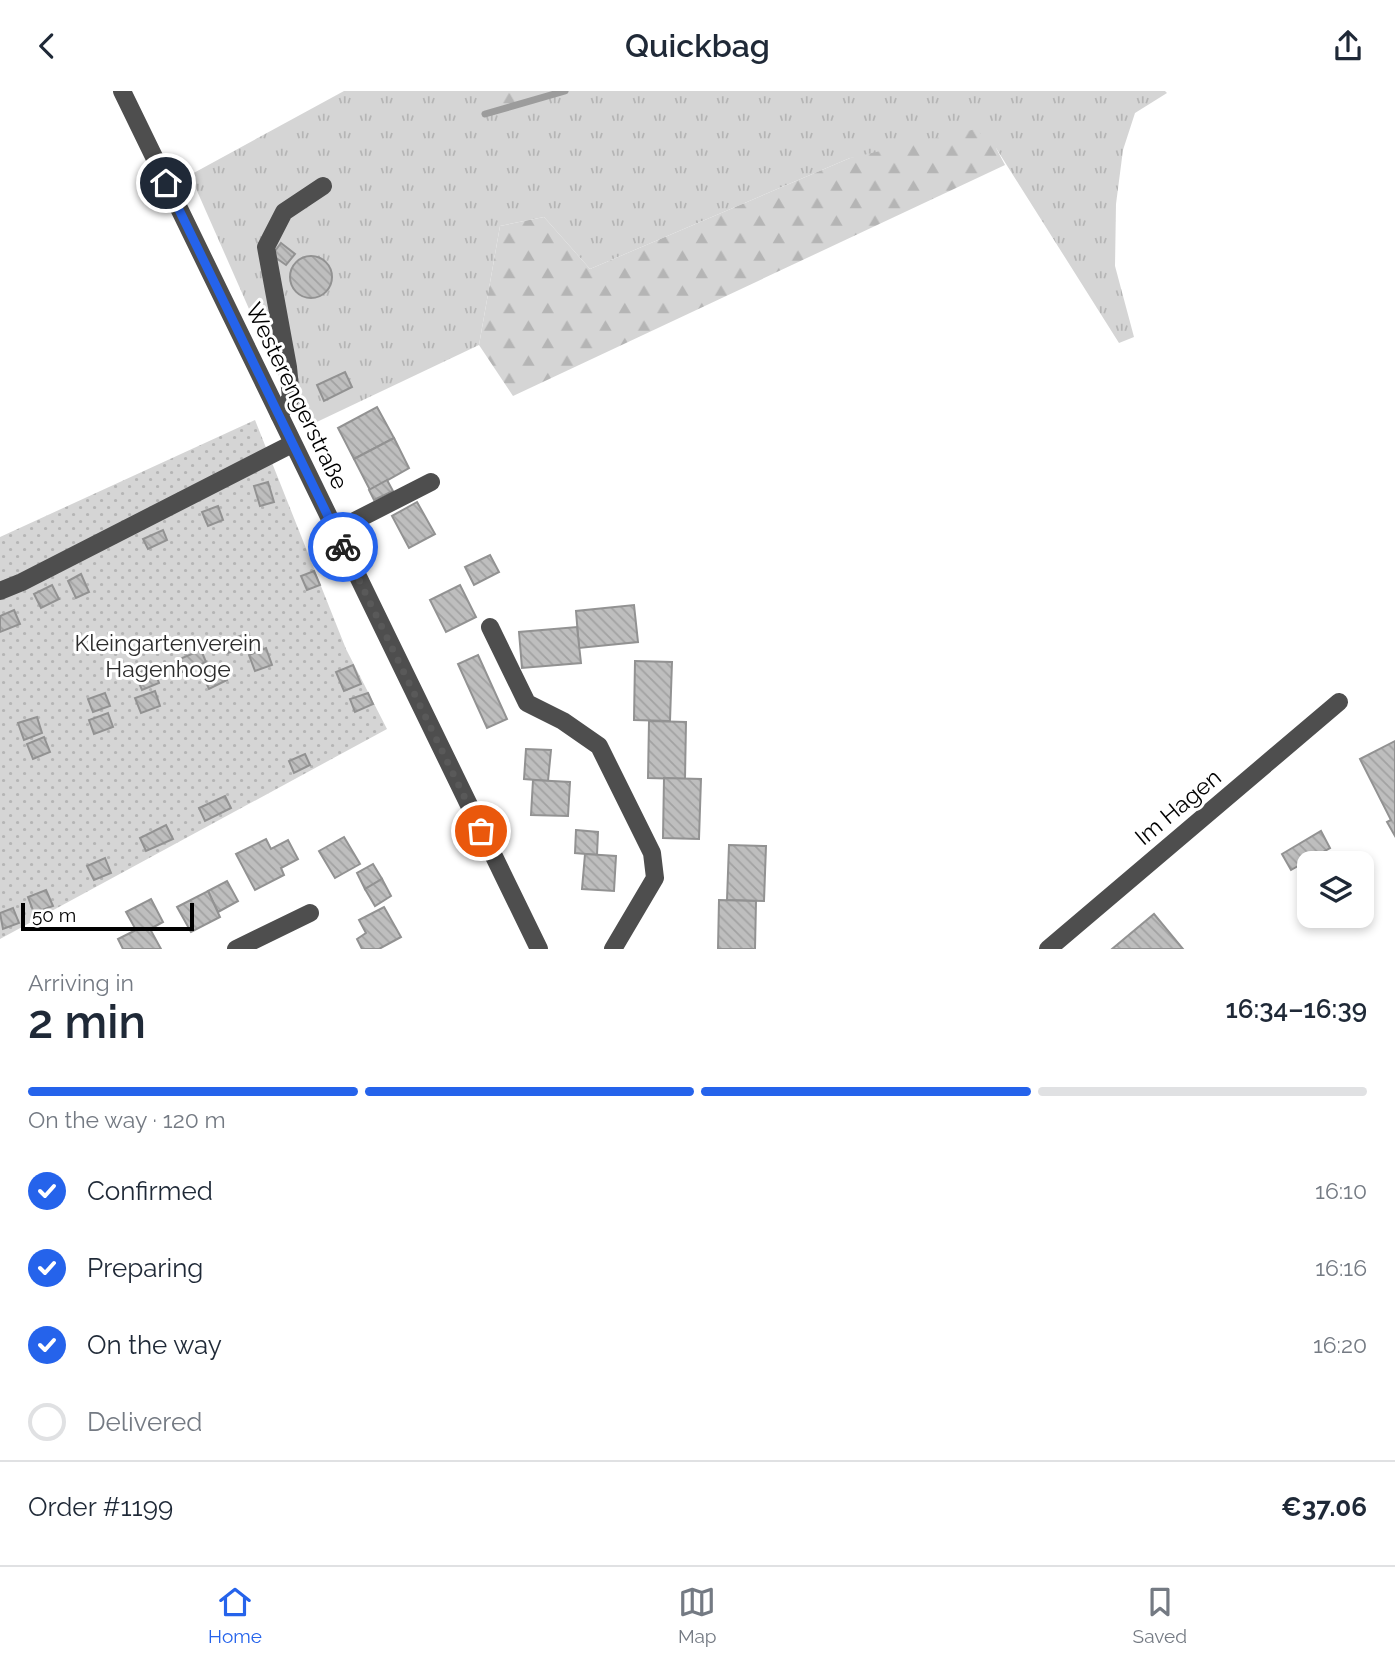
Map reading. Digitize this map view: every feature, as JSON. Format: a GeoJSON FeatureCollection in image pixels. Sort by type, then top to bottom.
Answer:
{"type":"FeatureCollection","features":[{"type":"Feature","properties":{"kind":"street","name":"Westerengerstraße"},"geometry":{"type":"LineString","coordinates":[[122,91],[539,949]]}},
{"type":"Feature","properties":{"kind":"street"},"geometry":{"type":"LineString","coordinates":[[279,414],[291,398],[268,240],[284,212],[323,186]]}},
{"type":"Feature","properties":{"kind":"street"},"geometry":{"type":"LineString","coordinates":[[0,591],[60,564],[292,444]]}},
{"type":"Feature","properties":{"kind":"street"},"geometry":{"type":"LineString","coordinates":[[335,531],[431,482]]}},
{"type":"Feature","properties":{"kind":"street"},"geometry":{"type":"LineString","coordinates":[[491,627],[527,703],[563,721],[599,746],[652,853],[655,878],[613,949]]}},
{"type":"Feature","properties":{"kind":"street","name":"Im Hagen"},"geometry":{"type":"LineString","coordinates":[[1048,949],[1339,702]]}},
{"type":"Feature","properties":{"kind":"street"},"geometry":{"type":"LineString","coordinates":[[236,949],[310,913]]}},
{"type":"Feature","properties":{"kind":"green space"},"geometry":{"type":"Polygon","coordinates":[[[344,91],[482,91],[483,112],[559,91],[1165,91],[1167,93],[1135,113],[1123,150],[1116,204],[1115,266],[1134,337],[1119,343],[996,148],[850,158],[590,269],[544,217],[500,226],[479,345],[302,429],[190,175],[344,91]]]}},
{"type":"Feature","properties":{"kind":"green space"},"geometry":{"type":"Polygon","coordinates":[[[482,91],[559,91],[482,112],[482,91]]]}},
{"type":"Feature","properties":{"kind":"green space"},"geometry":{"type":"Polygon","coordinates":[[[976,129],[996,148],[1005,165],[513,396],[479,345],[500,226],[544,217],[590,269],[850,158],[976,129]]]}},
{"type":"Feature","properties":{"kind":"green space","name":"Kleingartenverein Hagenhoge"},"geometry":{"type":"Polygon","coordinates":[[[255,420],[346,649],[387,729],[0,939],[0,537],[255,420]]]}},
{"type":"Feature","properties":{"kind":"building"},"geometry":{"type":"Polygon","coordinates":[[[281,243],[295,254],[286,265],[272,255],[281,243]]]}},
{"type":"Feature","properties":{"kind":"building"},"geometry":{"type":"Polygon","coordinates":[[[311,256],[326,262],[332,277],[326,292],[311,298],[296,292],[290,277],[296,262],[311,256]]]}},
{"type":"Feature","properties":{"kind":"building"},"geometry":{"type":"Polygon","coordinates":[[[345,372],[352,387],[324,401],[317,385],[345,372]]]}},
{"type":"Feature","properties":{"kind":"building"},"geometry":{"type":"Polygon","coordinates":[[[377,407],[394,438],[354,459],[338,428],[377,407]]]}},
{"type":"Feature","properties":{"kind":"building"},"geometry":{"type":"Polygon","coordinates":[[[394,438],[409,468],[370,490],[354,459],[394,438]]]}},
{"type":"Feature","properties":{"kind":"building"},"geometry":{"type":"Polygon","coordinates":[[[387,480],[393,491],[374,500],[369,490],[387,480]]]}},
{"type":"Feature","properties":{"kind":"building"},"geometry":{"type":"Polygon","coordinates":[[[268,482],[274,502],[260,506],[254,486],[268,482]]]}},
{"type":"Feature","properties":{"kind":"building"},"geometry":{"type":"Polygon","coordinates":[[[417,502],[435,534],[409,548],[392,516],[417,502]]]}},
{"type":"Feature","properties":{"kind":"building"},"geometry":{"type":"Polygon","coordinates":[[[218,506],[223,520],[208,526],[202,512],[218,506]]]}},
{"type":"Feature","properties":{"kind":"building"},"geometry":{"type":"Polygon","coordinates":[[[163,530],[167,540],[148,549],[143,539],[163,530]]]}},
{"type":"Feature","properties":{"kind":"building"},"geometry":{"type":"Polygon","coordinates":[[[490,555],[499,572],[474,585],[465,567],[490,555]]]}},
{"type":"Feature","properties":{"kind":"building"},"geometry":{"type":"Polygon","coordinates":[[[314,571],[320,585],[307,590],[301,576],[314,571]]]}},
{"type":"Feature","properties":{"kind":"building"},"geometry":{"type":"Polygon","coordinates":[[[81,574],[89,592],[76,598],[68,581],[81,574]]]}},
{"type":"Feature","properties":{"kind":"building"},"geometry":{"type":"Polygon","coordinates":[[[52,585],[59,599],[41,608],[34,594],[52,585]]]}},
{"type":"Feature","properties":{"kind":"building"},"geometry":{"type":"Polygon","coordinates":[[[460,585],[476,617],[446,632],[430,600],[460,585]]]}},
{"type":"Feature","properties":{"kind":"building"},"geometry":{"type":"Polygon","coordinates":[[[634,605],[638,642],[579,648],[576,611],[634,605]]]}},
{"type":"Feature","properties":{"kind":"building"},"geometry":{"type":"Polygon","coordinates":[[[14,610],[20,624],[0,632],[0,616],[14,610]]]}},
{"type":"Feature","properties":{"kind":"building"},"geometry":{"type":"Polygon","coordinates":[[[577,627],[581,663],[522,668],[519,632],[577,627]]]}},
{"type":"Feature","properties":{"kind":"building"},"geometry":{"type":"Polygon","coordinates":[[[248,633],[253,644],[228,653],[224,642],[248,633]]]}},
{"type":"Feature","properties":{"kind":"building"},"geometry":{"type":"Polygon","coordinates":[[[266,648],[272,665],[255,671],[249,655],[266,648]]]}},
{"type":"Feature","properties":{"kind":"building"},"geometry":{"type":"Polygon","coordinates":[[[201,650],[206,662],[180,673],[175,661],[201,650]]]}},
{"type":"Feature","properties":{"kind":"building"},"geometry":{"type":"Polygon","coordinates":[[[478,655],[507,719],[487,728],[458,664],[478,655]]]}},
{"type":"Feature","properties":{"kind":"building"},"geometry":{"type":"Polygon","coordinates":[[[635,661],[672,662],[670,721],[634,720],[635,661]]]}},
{"type":"Feature","properties":{"kind":"building"},"geometry":{"type":"Polygon","coordinates":[[[353,665],[361,684],[344,691],[336,672],[353,665]]]}},
{"type":"Feature","properties":{"kind":"building"},"geometry":{"type":"Polygon","coordinates":[[[153,667],[159,683],[142,690],[135,674],[153,667]]]}},
{"type":"Feature","properties":{"kind":"building"},"geometry":{"type":"Polygon","coordinates":[[[221,668],[227,680],[209,689],[203,676],[221,668]]]}},
{"type":"Feature","properties":{"kind":"building"},"geometry":{"type":"Polygon","coordinates":[[[155,691],[160,706],[141,713],[135,698],[155,691]]]}},
{"type":"Feature","properties":{"kind":"building"},"geometry":{"type":"Polygon","coordinates":[[[105,693],[110,706],[93,712],[88,699],[105,693]]]}},
{"type":"Feature","properties":{"kind":"building"},"geometry":{"type":"Polygon","coordinates":[[[368,693],[373,704],[355,712],[350,699],[368,693]]]}},
{"type":"Feature","properties":{"kind":"building"},"geometry":{"type":"Polygon","coordinates":[[[108,713],[113,727],[94,734],[89,720],[108,713]]]}},
{"type":"Feature","properties":{"kind":"building"},"geometry":{"type":"Polygon","coordinates":[[[37,717],[42,733],[24,740],[18,723],[37,717]]]}},
{"type":"Feature","properties":{"kind":"building"},"geometry":{"type":"Polygon","coordinates":[[[649,721],[686,722],[685,779],[648,778],[649,721]]]}},
{"type":"Feature","properties":{"kind":"building"},"geometry":{"type":"Polygon","coordinates":[[[44,737],[50,752],[33,759],[27,744],[44,737]]]}},
{"type":"Feature","properties":{"kind":"building"},"geometry":{"type":"Polygon","coordinates":[[[1395,741],[1395,836],[1387,822],[1391,820],[1360,759],[1395,741]]]}},
{"type":"Feature","properties":{"kind":"building"},"geometry":{"type":"Polygon","coordinates":[[[526,749],[551,750],[548,781],[524,779],[526,749]]]}},
{"type":"Feature","properties":{"kind":"building"},"geometry":{"type":"Polygon","coordinates":[[[305,754],[310,765],[294,773],[289,761],[305,754]]]}},
{"type":"Feature","properties":{"kind":"building"},"geometry":{"type":"Polygon","coordinates":[[[664,778],[701,779],[699,839],[663,838],[664,778]]]}},
{"type":"Feature","properties":{"kind":"building"},"geometry":{"type":"Polygon","coordinates":[[[533,780],[570,782],[568,816],[531,815],[533,780]]]}},
{"type":"Feature","properties":{"kind":"building"},"geometry":{"type":"Polygon","coordinates":[[[225,796],[231,808],[205,821],[199,808],[225,796]]]}},
{"type":"Feature","properties":{"kind":"building"},"geometry":{"type":"Polygon","coordinates":[[[166,825],[173,839],[146,851],[140,838],[166,825]]]}},
{"type":"Feature","properties":{"kind":"building"},"geometry":{"type":"Polygon","coordinates":[[[576,830],[598,832],[597,855],[575,853],[576,830]]]}},
{"type":"Feature","properties":{"kind":"building"},"geometry":{"type":"Polygon","coordinates":[[[1321,831],[1330,848],[1325,851],[1297,851],[1297,867],[1291,870],[1282,854],[1321,831]]]}},
{"type":"Feature","properties":{"kind":"building"},"geometry":{"type":"Polygon","coordinates":[[[344,837],[360,864],[335,878],[319,851],[344,837]]]}},
{"type":"Feature","properties":{"kind":"building"},"geometry":{"type":"Polygon","coordinates":[[[266,839],[271,849],[288,840],[298,859],[281,868],[284,875],[255,890],[236,854],[266,839]]]}},
{"type":"Feature","properties":{"kind":"building"},"geometry":{"type":"Polygon","coordinates":[[[729,845],[766,846],[764,901],[727,900],[729,845]]]}},
{"type":"Feature","properties":{"kind":"building"},"geometry":{"type":"Polygon","coordinates":[[[585,854],[616,856],[614,891],[582,889],[585,854]]]}},
{"type":"Feature","properties":{"kind":"building"},"geometry":{"type":"Polygon","coordinates":[[[105,858],[111,873],[94,880],[87,866],[105,858]]]}},
{"type":"Feature","properties":{"kind":"building"},"geometry":{"type":"Polygon","coordinates":[[[373,864],[382,879],[365,889],[357,873],[373,864]]]}},
{"type":"Feature","properties":{"kind":"building"},"geometry":{"type":"Polygon","coordinates":[[[382,879],[391,896],[375,906],[365,889],[382,879]]]}},
{"type":"Feature","properties":{"kind":"building"},"geometry":{"type":"Polygon","coordinates":[[[227,881],[238,901],[218,912],[208,891],[227,881]]]}},
{"type":"Feature","properties":{"kind":"building"},"geometry":{"type":"Polygon","coordinates":[[[46,890],[53,906],[34,913],[28,897],[46,890]]]}},
{"type":"Feature","properties":{"kind":"building"},"geometry":{"type":"Polygon","coordinates":[[[208,891],[220,917],[191,932],[177,907],[208,891]]]}},
{"type":"Feature","properties":{"kind":"building"},"geometry":{"type":"Polygon","coordinates":[[[151,899],[163,922],[150,929],[161,949],[123,949],[118,939],[136,930],[126,912],[151,899]]]}},
{"type":"Feature","properties":{"kind":"building"},"geometry":{"type":"Polygon","coordinates":[[[719,900],[756,901],[755,949],[718,949],[719,900]]]}},
{"type":"Feature","properties":{"kind":"building"},"geometry":{"type":"Polygon","coordinates":[[[384,907],[401,937],[379,949],[362,949],[357,939],[366,933],[359,920],[384,907]]]}},
{"type":"Feature","properties":{"kind":"building"},"geometry":{"type":"Polygon","coordinates":[[[13,908],[19,923],[3,929],[0,913],[13,908]]]}},
{"type":"Feature","properties":{"kind":"building"},"geometry":{"type":"Polygon","coordinates":[[[1154,914],[1183,949],[1112,949],[1154,914]]]}},
{"type":"Feature","properties":{"kind":"waterway"},"geometry":{"type":"LineString","coordinates":[[485,114],[565,91]]}},
{"type":"Feature","properties":{"kind":"way so far"},"geometry":{"type":"LineString","coordinates":[[343,547],[481,831]]}},
{"type":"Feature","properties":{"kind":"route"},"geometry":{"type":"LineString","coordinates":[[166,183],[343,547]]}}]}
